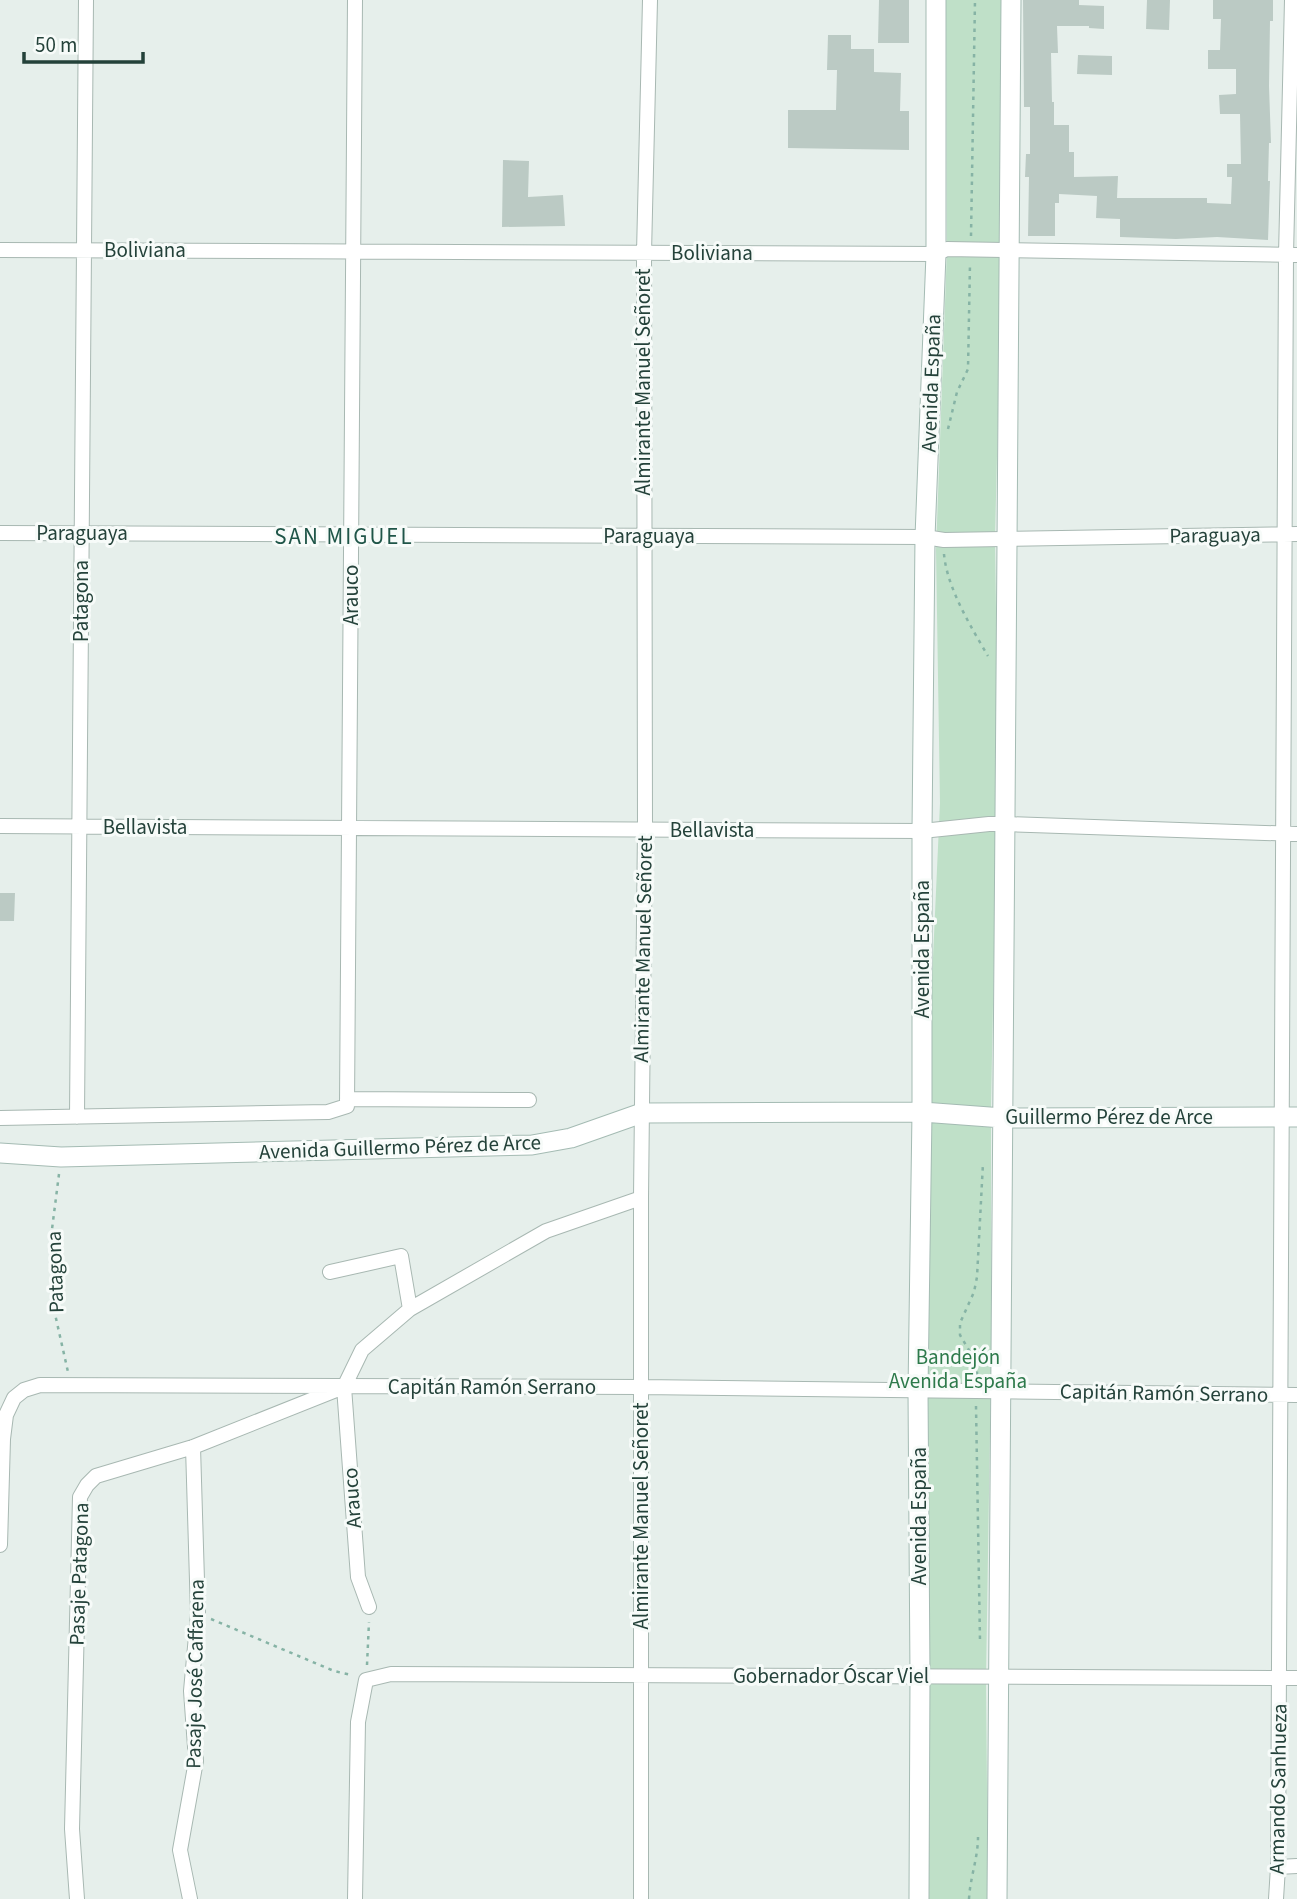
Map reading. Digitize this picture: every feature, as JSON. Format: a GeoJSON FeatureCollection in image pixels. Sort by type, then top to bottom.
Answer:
{"type":"FeatureCollection","features":[{"type":"Feature","properties":{"kind":"main road","name":"Avenida España"},"geometry":{"type":"LineString","coordinates":[[919,1899],[918,1391],[922,831],[935,539],[936,0]]}},
{"type":"Feature","properties":{"kind":"main road"},"geometry":{"type":"LineString","coordinates":[[998,1899],[989,1676],[1001,1392],[1011,0]]}},
{"type":"Feature","properties":{"kind":"main road","name":"Guillermo Pérez de Arce"},"geometry":{"type":"LineString","coordinates":[[922,1112],[1003,1118],[1289,1117]]}},
{"type":"Feature","properties":{"kind":"main road","name":"Avenida Guillermo Pérez de Arce"},"geometry":{"type":"LineString","coordinates":[[0,1153],[61,1157],[532,1145],[571,1138],[642,1114],[922,1112]]}},
{"type":"Feature","properties":{"kind":"street","name":"Patagona"},"geometry":{"type":"LineString","coordinates":[[77,1117],[86,0]]}},
{"type":"Feature","properties":{"kind":"street","name":"Arauco"},"geometry":{"type":"LineString","coordinates":[[347,1102],[355,0]]}},
{"type":"Feature","properties":{"kind":"street","name":"Almirante Manuel Señoret"},"geometry":{"type":"LineString","coordinates":[[641,1899],[644,253],[650,0]]}},
{"type":"Feature","properties":{"kind":"street","name":"Armando Sanhueza"},"geometry":{"type":"LineString","coordinates":[[1276,1899],[1280,1395],[1289,1117],[1292,0]]}},
{"type":"Feature","properties":{"kind":"street","name":"Boliviana"},"geometry":{"type":"LineString","coordinates":[[0,250],[936,254],[947,249],[1292,255]]}},
{"type":"Feature","properties":{"kind":"street","name":"Paraguaya"},"geometry":{"type":"LineString","coordinates":[[0,533],[935,539],[1291,533]]}},
{"type":"Feature","properties":{"kind":"street","name":"Bellavista"},"geometry":{"type":"LineString","coordinates":[[0,826],[922,831],[1005,824],[1290,834]]}},
{"type":"Feature","properties":{"kind":"street","name":"Avenida Guillermo Pérez de Arce"},"geometry":{"type":"LineString","coordinates":[[0,1118],[328,1112],[347,1102],[528,1100]]}},
{"type":"Feature","properties":{"kind":"street"},"geometry":{"type":"LineString","coordinates":[[344,1387],[362,1350],[410,1309],[546,1231],[641,1198]]}},
{"type":"Feature","properties":{"kind":"street"},"geometry":{"type":"LineString","coordinates":[[330,1272],[401,1256],[410,1309]]}},
{"type":"Feature","properties":{"kind":"street","name":"Capitán Ramón Serrano"},"geometry":{"type":"LineString","coordinates":[[0,1545],[6,1415],[14,1398],[24,1390],[40,1385],[640,1387],[1297,1395]]}},
{"type":"Feature","properties":{"kind":"street","name":"Arauco"},"geometry":{"type":"LineString","coordinates":[[344,1387],[358,1577],[369,1607]]}},
{"type":"Feature","properties":{"kind":"street","name":"Pasaje Patagona"},"geometry":{"type":"LineString","coordinates":[[77,1899],[72,1829],[80,1497],[96,1476],[193,1447],[344,1387]]}},
{"type":"Feature","properties":{"kind":"street","name":"Pasaje José Caffarena"},"geometry":{"type":"LineString","coordinates":[[190,1899],[180,1850],[197,1761],[191,1691],[198,1614],[193,1447]]}},
{"type":"Feature","properties":{"kind":"street","name":"Gobernador Óscar Viel"},"geometry":{"type":"LineString","coordinates":[[366,1679],[391,1674],[1297,1678]]}},
{"type":"Feature","properties":{"kind":"street"},"geometry":{"type":"LineString","coordinates":[[355,1899],[358,1722],[366,1679]]}},
{"type":"Feature","properties":{"kind":"street"},"geometry":{"type":"LineString","coordinates":[[1278,1867],[1297,1866]]}},
{"type":"Feature","properties":{"kind":"path"},"geometry":{"type":"LineString","coordinates":[[947,435],[957,392],[968,369],[975,0]]}},
{"type":"Feature","properties":{"kind":"path"},"geometry":{"type":"LineString","coordinates":[[935,539],[946,572],[990,663]]}},
{"type":"Feature","properties":{"kind":"path","name":"Patagona"},"geometry":{"type":"LineString","coordinates":[[61,1157],[51,1237],[53,1305],[71,1385]]}},
{"type":"Feature","properties":{"kind":"path"},"geometry":{"type":"LineString","coordinates":[[984,1158],[974,1292],[960,1323],[960,1335],[977,1364],[989,1676]]}},
{"type":"Feature","properties":{"kind":"path"},"geometry":{"type":"LineString","coordinates":[[198,1614],[334,1671],[366,1679],[369,1607]]}},
{"type":"Feature","properties":{"kind":"path"},"geometry":{"type":"LineString","coordinates":[[969,1899],[978,1836]]}},
{"type":"Feature","properties":{"kind":"green space","name":"Bandejón Avenida España"},"geometry":{"type":"Polygon","coordinates":[[[946,0],[1003,0],[1002,252],[995,538],[998,749],[991,1107],[991,1370],[986,1678],[988,1899],[923,1899],[926,1112],[940,803],[936,550],[947,249],[946,0]]]}},
{"type":"Feature","properties":{"kind":"building"},"geometry":{"type":"Polygon","coordinates":[[[879,0],[909,0],[909,43],[878,43],[879,0]]]}},
{"type":"Feature","properties":{"kind":"building"},"geometry":{"type":"Polygon","coordinates":[[[1023,0],[1079,0],[1079,5],[1104,6],[1104,29],[1057,26],[1058,53],[1051,53],[1054,125],[1069,125],[1069,152],[1074,152],[1074,177],[1118,176],[1117,198],[1207,198],[1207,203],[1231,204],[1232,177],[1227,177],[1227,164],[1241,164],[1240,114],[1220,114],[1219,95],[1236,94],[1236,69],[1208,69],[1208,50],[1220,50],[1221,19],[1213,19],[1213,0],[1273,0],[1273,21],[1270,21],[1271,143],[1268,240],[1120,237],[1120,219],[1096,218],[1097,196],[1059,194],[1059,203],[1055,203],[1055,236],[1028,236],[1029,177],[1025,177],[1026,154],[1030,154],[1030,107],[1024,107],[1023,0]]]}},
{"type":"Feature","properties":{"kind":"building"},"geometry":{"type":"Polygon","coordinates":[[[1147,0],[1170,0],[1169,30],[1146,29],[1147,0]]]}},
{"type":"Feature","properties":{"kind":"building"},"geometry":{"type":"Polygon","coordinates":[[[828,35],[851,35],[851,49],[874,49],[874,72],[901,73],[900,111],[909,111],[909,150],[788,148],[788,110],[836,110],[837,70],[827,70],[828,35]]]}},
{"type":"Feature","properties":{"kind":"building"},"geometry":{"type":"Polygon","coordinates":[[[1078,55],[1112,56],[1112,75],[1077,74],[1078,55]]]}},
{"type":"Feature","properties":{"kind":"building"},"geometry":{"type":"Polygon","coordinates":[[[503,160],[529,161],[528,197],[563,195],[565,226],[502,227],[503,160]]]}},
{"type":"Feature","properties":{"kind":"building"},"geometry":{"type":"Polygon","coordinates":[[[0,893],[15,893],[14,921],[0,921],[0,893]]]}},
{"type":"Feature","properties":{"kind":"district","name":"SAN MIGUEL"},"geometry":{"type":"Point","coordinates":[344,536]}}]}
